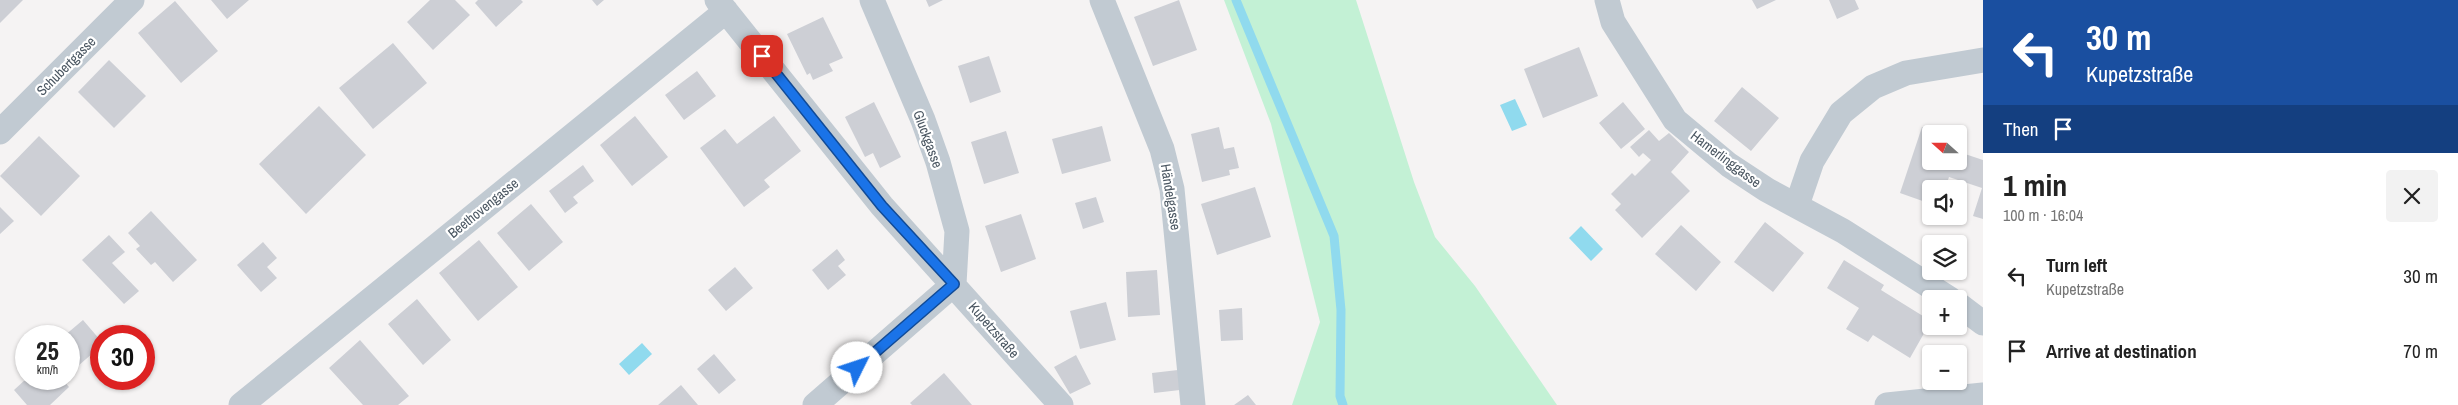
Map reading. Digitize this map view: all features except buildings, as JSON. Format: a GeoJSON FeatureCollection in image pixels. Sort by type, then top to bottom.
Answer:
{"type":"FeatureCollection","features":[{"type":"Feature","properties":{"kind":"street","name":"Schubertgasse"},"geometry":{"type":"LineString","coordinates":[[0,132],[132,0]]}},
{"type":"Feature","properties":{"kind":"street","name":"Gluckgasse"},"geometry":{"type":"LineString","coordinates":[[872,0],[938,162],[957,231],[954,284]]}},
{"type":"Feature","properties":{"kind":"street","name":"Händelgasse"},"geometry":{"type":"LineString","coordinates":[[1102,0],[1162,149],[1172,189],[1194,405]]}},
{"type":"Feature","properties":{"kind":"street","name":"Hamerlinggasse"},"geometry":{"type":"LineString","coordinates":[[1607,0],[1613,22],[1675,120],[1729,165],[1767,190],[1797,205],[1935,290]]}},
{"type":"Feature","properties":{"kind":"street","name":"Kupetzstraße"},"geometry":{"type":"LineString","coordinates":[[722,5],[882,206],[1061,405]]}},
{"type":"Feature","properties":{"kind":"street","name":"Beethovengasse"},"geometry":{"type":"LineString","coordinates":[[241,405],[722,5]]}},
{"type":"Feature","properties":{"kind":"street"},"geometry":{"type":"LineString","coordinates":[[1797,205],[1812,161],[1841,113],[1873,87],[1906,73],[1983,60]]}},
{"type":"Feature","properties":{"kind":"street"},"geometry":{"type":"LineString","coordinates":[[815,405],[954,284]]}},
{"type":"Feature","properties":{"kind":"street"},"geometry":{"type":"LineString","coordinates":[[1967,312],[1983,323]]}},
{"type":"Feature","properties":{"kind":"street"},"geometry":{"type":"LineString","coordinates":[[1887,405],[1983,395]]}},
{"type":"Feature","properties":{"kind":"green space"},"geometry":{"type":"Polygon","coordinates":[[[1224,0],[1356,0],[1414,182],[1435,237],[1475,286],[1557,405],[1292,405],[1320,322],[1271,124],[1224,0]]]}},
{"type":"Feature","properties":{"kind":"water"},"geometry":{"type":"Polygon","coordinates":[[[1515,99],[1527,125],[1512,131],[1500,105],[1515,99]]]}},
{"type":"Feature","properties":{"kind":"water"},"geometry":{"type":"Polygon","coordinates":[[[1581,226],[1603,249],[1591,261],[1569,238],[1581,226]]]}},
{"type":"Feature","properties":{"kind":"water"},"geometry":{"type":"Polygon","coordinates":[[[642,343],[652,354],[629,375],[619,364],[642,343]]]}},
{"type":"Feature","properties":{"kind":"waterway"},"geometry":{"type":"LineString","coordinates":[[1236,0],[1334,236],[1341,310],[1340,396],[1343,405]]}},
{"type":"Feature","properties":{"kind":"route"},"geometry":{"type":"LineString","coordinates":[[762,56],[882,206],[954,284],[857,368]]}}]}
